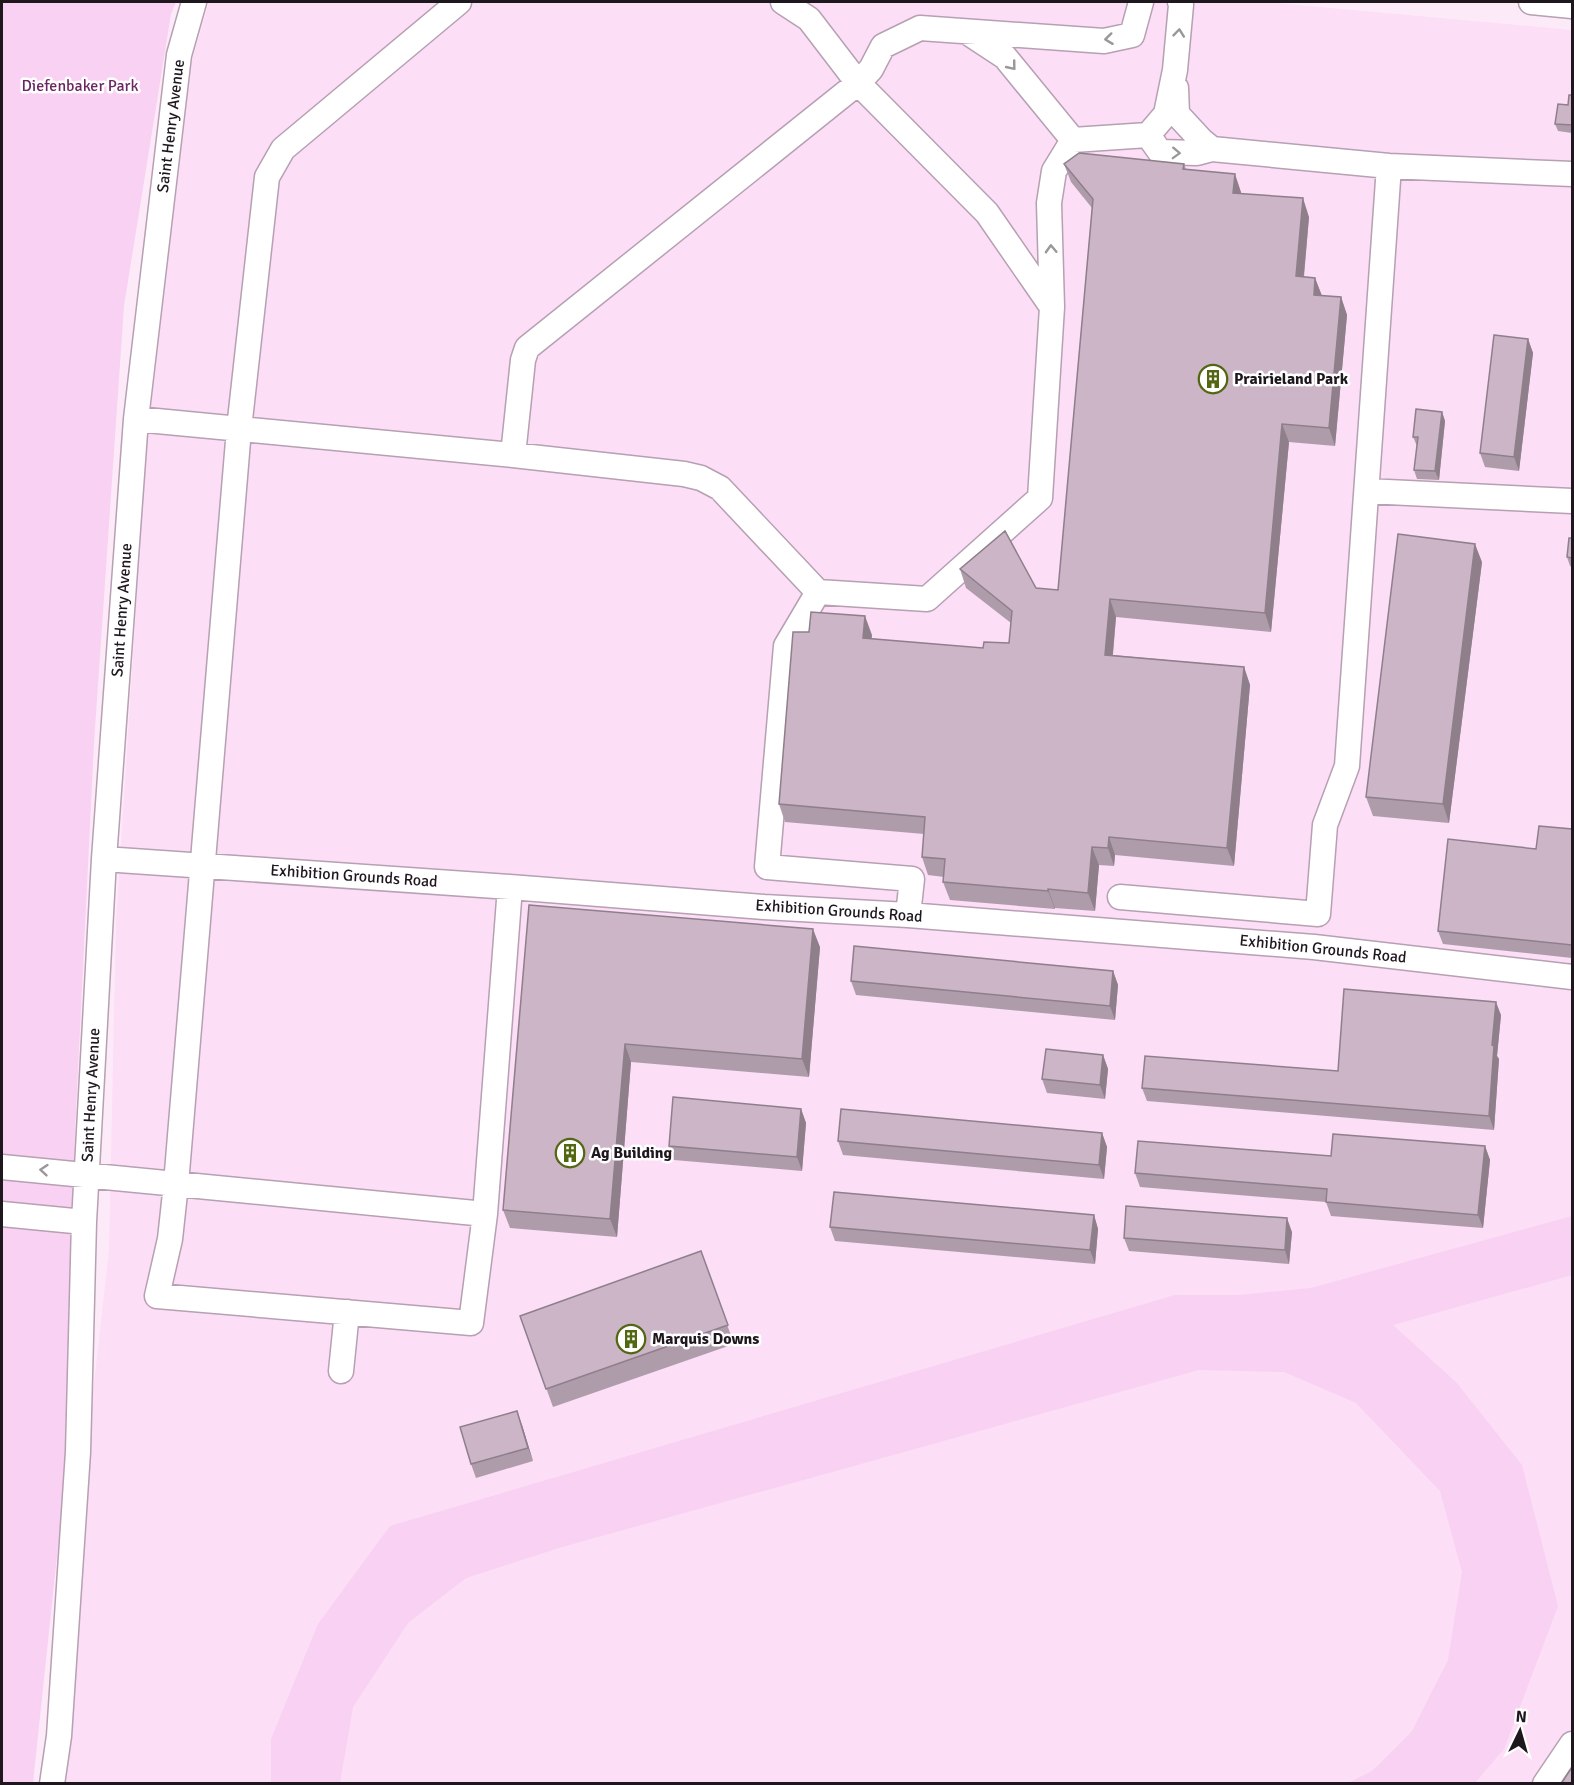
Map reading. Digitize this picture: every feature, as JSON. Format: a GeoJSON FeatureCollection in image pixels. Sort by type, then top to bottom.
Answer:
{"type":"FeatureCollection","features":[{"type":"Feature","properties":{"kind":"street","name":"Saint Henry Avenue"},"geometry":{"type":"LineString","coordinates":[[52,1784],[59,1736],[78,1452],[86,1174],[104,859],[136,419],[179,55],[194,2]]}},
{"type":"Feature","properties":{"kind":"street"},"geometry":{"type":"LineString","coordinates":[[459,2],[282,149],[267,177],[240,429],[176,1184],[170,1239],[157,1296],[471,1323],[485,1214],[510,887]]}},
{"type":"Feature","properties":{"kind":"street"},"geometry":{"type":"LineString","coordinates":[[783,2],[809,19],[858,83],[987,213],[1052,307]]}},
{"type":"Feature","properties":{"kind":"street"},"geometry":{"type":"LineString","coordinates":[[513,455],[523,360],[527,348],[858,83],[871,69],[883,46],[920,28],[1104,41],[1132,35],[1141,2]]}},
{"type":"Feature","properties":{"kind":"street"},"geometry":{"type":"LineString","coordinates":[[1073,140],[1148,135],[1166,114],[1175,70],[1180,2]]}},
{"type":"Feature","properties":{"kind":"street"},"geometry":{"type":"LineString","coordinates":[[1531,2],[1572,6]]}},
{"type":"Feature","properties":{"kind":"street"},"geometry":{"type":"LineString","coordinates":[[965,31],[1005,57],[1073,140]]}},
{"type":"Feature","properties":{"kind":"street"},"geometry":{"type":"LineString","coordinates":[[1175,70],[1177,114],[1212,149]]}},
{"type":"Feature","properties":{"kind":"street"},"geometry":{"type":"LineString","coordinates":[[1148,135],[1160,152],[1197,153],[1212,149],[1389,166],[1572,174]]}},
{"type":"Feature","properties":{"kind":"street"},"geometry":{"type":"LineString","coordinates":[[136,419],[513,455],[684,474],[701,478],[720,488],[818,592],[927,598],[1040,498],[1052,307],[1049,203],[1054,171],[1073,140]]}},
{"type":"Feature","properties":{"kind":"street"},"geometry":{"type":"LineString","coordinates":[[1314,946],[1325,825],[1347,766],[1389,166]]}},
{"type":"Feature","properties":{"kind":"street"},"geometry":{"type":"LineString","coordinates":[[1367,491],[1572,501]]}},
{"type":"Feature","properties":{"kind":"street"},"geometry":{"type":"LineString","coordinates":[[764,907],[786,646],[818,592]]}},
{"type":"Feature","properties":{"kind":"street","name":"Exhibition Grounds Road"},"geometry":{"type":"LineString","coordinates":[[104,859],[764,907],[908,915],[1314,946],[1572,977]]}},
{"type":"Feature","properties":{"kind":"street"},"geometry":{"type":"LineString","coordinates":[[767,867],[912,879],[908,915]]}},
{"type":"Feature","properties":{"kind":"street"},"geometry":{"type":"LineString","coordinates":[[1120,897],[1317,914]]}},
{"type":"Feature","properties":{"kind":"street"},"geometry":{"type":"LineString","coordinates":[[2,1167],[485,1214]]}},
{"type":"Feature","properties":{"kind":"street"},"geometry":{"type":"LineString","coordinates":[[2,1214],[84,1222]]}},
{"type":"Feature","properties":{"kind":"street"},"geometry":{"type":"LineString","coordinates":[[341,1371],[347,1312]]}},
{"type":"Feature","properties":{"kind":"street"},"geometry":{"type":"LineString","coordinates":[[1545,1784],[1572,1744]]}},
{"type":"Feature","properties":{"kind":"shaded area"},"geometry":{"type":"Polygon","coordinates":[[[209,2],[1265,2],[1572,30],[1572,1783],[49,1784],[109,1250],[116,923],[146,450],[191,64],[209,2]]]}},
{"type":"Feature","properties":{"kind":"green space","name":"Diefenbaker Park"},"geometry":{"type":"Polygon","coordinates":[[[2,2],[176,2],[171,14],[124,306],[94,743],[75,1131],[67,1462],[33,1783],[2,1784],[2,2]]]}},
{"type":"Feature","properties":{"kind":"green space"},"geometry":{"type":"Polygon","coordinates":[[[1572,1216],[1572,1275],[1393,1325],[1456,1382],[1522,1465],[1558,1606],[1504,1749],[1475,1783],[1348,1783],[1372,1771],[1412,1731],[1448,1660],[1462,1572],[1440,1491],[1356,1403],[1284,1372],[1199,1370],[562,1547],[466,1578],[408,1623],[353,1707],[340,1783],[271,1783],[271,1739],[318,1624],[390,1526],[1175,1295],[1239,1295],[1311,1288],[1572,1216]]]}},
{"type":"Feature","properties":{"kind":"building"},"geometry":{"type":"Polygon","coordinates":[[[1569,95],[1572,95],[1572,125],[1555,124],[1558,104],[1568,105],[1569,95]]]}},
{"type":"Feature","properties":{"kind":"building"},"geometry":{"type":"Polygon","coordinates":[[[1079,153],[1184,164],[1183,169],[1235,174],[1233,193],[1303,198],[1296,276],[1315,278],[1314,295],[1341,297],[1329,428],[1282,424],[1265,613],[1110,599],[1105,655],[1244,667],[1227,848],[1109,837],[1108,848],[1092,847],[1088,893],[943,882],[945,859],[922,857],[925,817],[779,804],[793,632],[809,632],[811,612],[865,616],[863,638],[983,648],[984,642],[1009,643],[1012,611],[960,569],[1005,531],[1036,588],[1058,590],[1093,199],[1064,164],[1079,153]]]}},
{"type":"Feature","properties":{"kind":"building"},"geometry":{"type":"Polygon","coordinates":[[[1494,335],[1528,339],[1514,457],[1480,453],[1494,335]]]}},
{"type":"Feature","properties":{"kind":"building"},"geometry":{"type":"Polygon","coordinates":[[[1416,409],[1442,412],[1435,471],[1414,470],[1418,437],[1413,437],[1416,409]]]}},
{"type":"Feature","properties":{"kind":"building"},"geometry":{"type":"Polygon","coordinates":[[[1398,534],[1475,544],[1443,804],[1366,797],[1398,534]]]}},
{"type":"Feature","properties":{"kind":"building"},"geometry":{"type":"Polygon","coordinates":[[[1569,538],[1572,538],[1572,558],[1567,557],[1569,538]]]}},
{"type":"Feature","properties":{"kind":"building"},"geometry":{"type":"Polygon","coordinates":[[[1539,826],[1572,829],[1572,945],[1438,931],[1448,839],[1536,849],[1539,826]]]}},
{"type":"Feature","properties":{"kind":"building","name":"Ag Building"},"geometry":{"type":"Polygon","coordinates":[[[529,905],[813,929],[802,1059],[625,1044],[610,1219],[503,1210],[529,905]]]}},
{"type":"Feature","properties":{"kind":"building"},"geometry":{"type":"Polygon","coordinates":[[[854,946],[1113,971],[1110,1006],[851,981],[854,946]]]}},
{"type":"Feature","properties":{"kind":"building"},"geometry":{"type":"Polygon","coordinates":[[[1344,989],[1496,1002],[1489,1116],[1142,1088],[1145,1056],[1338,1071],[1344,989]]]}},
{"type":"Feature","properties":{"kind":"building"},"geometry":{"type":"Polygon","coordinates":[[[1046,1049],[1103,1055],[1100,1085],[1042,1079],[1046,1049]]]}},
{"type":"Feature","properties":{"kind":"building"},"geometry":{"type":"Polygon","coordinates":[[[673,1097],[801,1109],[797,1157],[669,1146],[673,1097]]]}},
{"type":"Feature","properties":{"kind":"building"},"geometry":{"type":"Polygon","coordinates":[[[841,1109],[1102,1133],[1099,1165],[838,1141],[841,1109]]]}},
{"type":"Feature","properties":{"kind":"building"},"geometry":{"type":"Polygon","coordinates":[[[1333,1134],[1485,1146],[1478,1215],[1326,1202],[1327,1189],[1135,1173],[1138,1141],[1331,1156],[1333,1134]]]}},
{"type":"Feature","properties":{"kind":"building"},"geometry":{"type":"Polygon","coordinates":[[[834,1192],[1094,1215],[1090,1250],[830,1227],[834,1192]]]}},
{"type":"Feature","properties":{"kind":"building"},"geometry":{"type":"Polygon","coordinates":[[[1126,1206],[1287,1218],[1285,1250],[1124,1238],[1126,1206]]]}},
{"type":"Feature","properties":{"kind":"building","name":"Marquis Downs"},"geometry":{"type":"Polygon","coordinates":[[[701,1251],[728,1325],[546,1389],[520,1316],[701,1251]]]}},
{"type":"Feature","properties":{"kind":"building"},"geometry":{"type":"Polygon","coordinates":[[[517,1411],[528,1448],[471,1464],[460,1427],[517,1411]]]}},
{"type":"Feature","properties":{"kind":"building"},"geometry":{"type":"Polygon","coordinates":[[[1572,1767],[1572,1784],[1561,1784],[1572,1767]]]}},
{"type":"Feature","properties":{"kind":"place","name":"Prairieland Park"},"geometry":{"type":"Point","coordinates":[1213,379]}},
{"type":"Feature","properties":{"kind":"place","name":"Ag Building"},"geometry":{"type":"Point","coordinates":[570,1153]}},
{"type":"Feature","properties":{"kind":"place","name":"Marquis Downs"},"geometry":{"type":"Point","coordinates":[631,1339]}}]}
